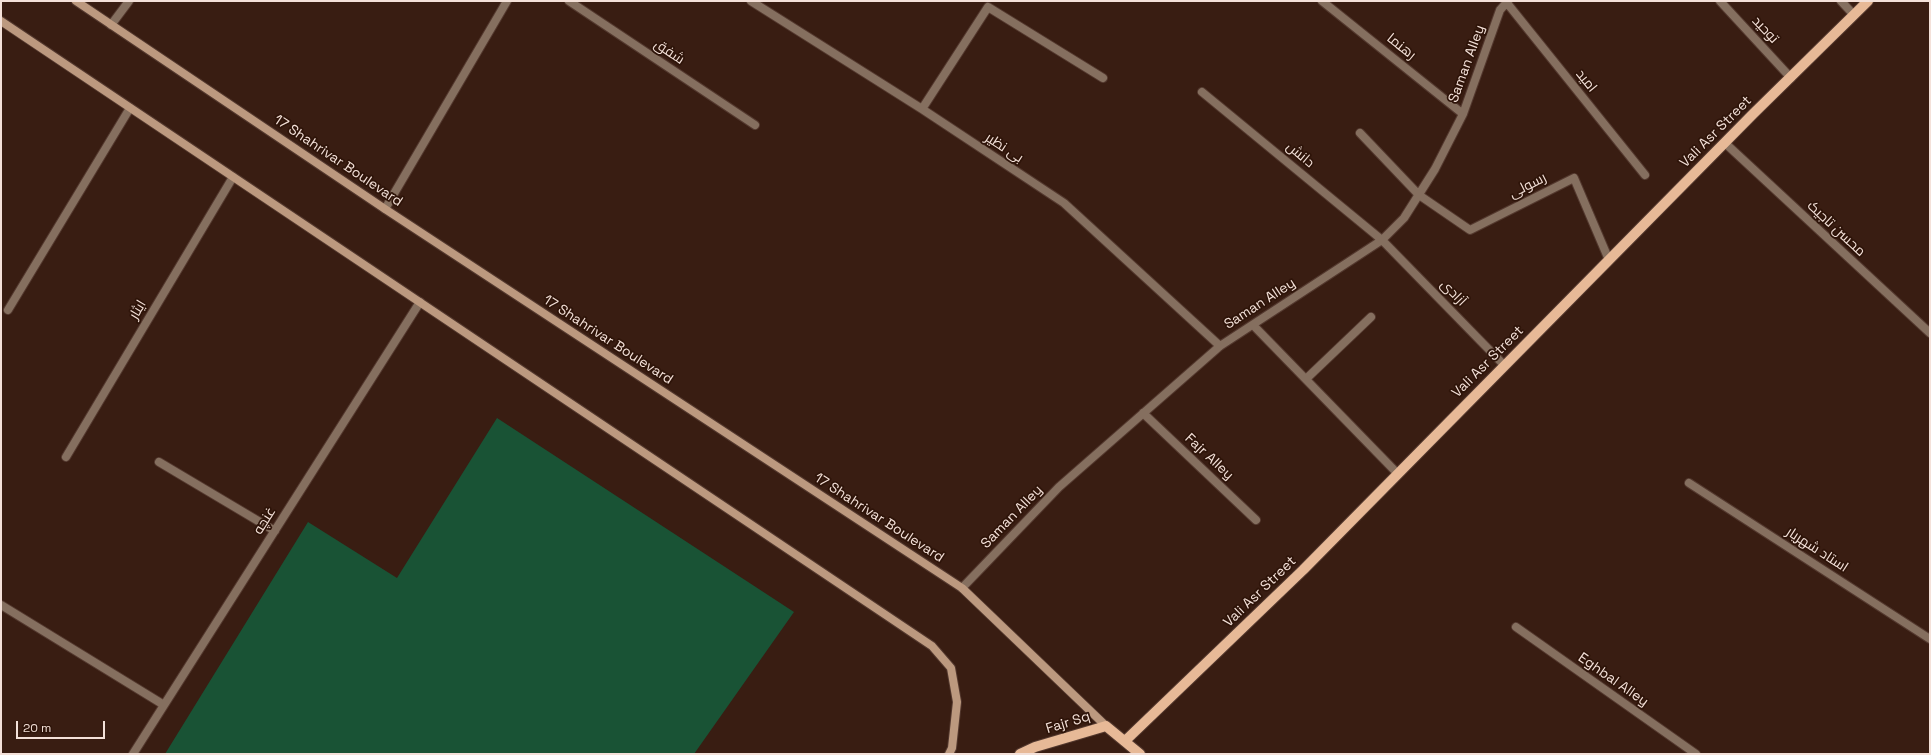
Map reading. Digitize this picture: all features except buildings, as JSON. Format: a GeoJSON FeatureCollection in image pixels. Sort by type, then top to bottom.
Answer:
{"type":"FeatureCollection","features":[{"type":"Feature","properties":{"kind":"main road","name":"17 Shahrivar Boulevard"},"geometry":{"type":"LineString","coordinates":[[76,1],[385,208],[962,588],[1106,726]]}},
{"type":"Feature","properties":{"kind":"main road","name":"Vali Asr Street"},"geometry":{"type":"LineString","coordinates":[[1125,740],[1303,570],[1725,143],[1868,1]]}},
{"type":"Feature","properties":{"kind":"main road"},"geometry":{"type":"LineString","coordinates":[[1,21],[932,646],[951,668],[957,702],[952,748],[949,754]]}},
{"type":"Feature","properties":{"kind":"main road","name":"Fajr Sq"},"geometry":{"type":"LineString","coordinates":[[1020,754],[1035,747],[1106,726],[1125,740],[1140,754]]}},
{"type":"Feature","properties":{"kind":"street"},"geometry":{"type":"LineString","coordinates":[[111,25],[129,1]]}},
{"type":"Feature","properties":{"kind":"street"},"geometry":{"type":"LineString","coordinates":[[385,208],[507,1]]}},
{"type":"Feature","properties":{"kind":"street","name":"شفق"},"geometry":{"type":"LineString","coordinates":[[569,1],[755,125]]}},
{"type":"Feature","properties":{"kind":"street","name":"بی نظیر"},"geometry":{"type":"LineString","coordinates":[[751,1],[922,109],[1064,203],[1220,346]]}},
{"type":"Feature","properties":{"kind":"street","name":"رهنما"},"geometry":{"type":"LineString","coordinates":[[1322,1],[1463,114]]}},
{"type":"Feature","properties":{"kind":"street","name":"توحید"},"geometry":{"type":"LineString","coordinates":[[1720,1],[1791,78]]}},
{"type":"Feature","properties":{"kind":"street"},"geometry":{"type":"LineString","coordinates":[[1841,1],[1854,15]]}},
{"type":"Feature","properties":{"kind":"street","name":"Saman Alley"},"geometry":{"type":"LineString","coordinates":[[962,588],[1059,487],[1220,346],[1382,240],[1404,218],[1435,169],[1463,114],[1500,10],[1508,2]]}},
{"type":"Feature","properties":{"kind":"street","name":"امید"},"geometry":{"type":"LineString","coordinates":[[1508,2],[1645,175]]}},
{"type":"Feature","properties":{"kind":"street"},"geometry":{"type":"LineString","coordinates":[[922,109],[988,7],[1103,78]]}},
{"type":"Feature","properties":{"kind":"street","name":"دانش"},"geometry":{"type":"LineString","coordinates":[[1202,92],[1382,240]]}},
{"type":"Feature","properties":{"kind":"street"},"geometry":{"type":"LineString","coordinates":[[8,310],[130,108]]}},
{"type":"Feature","properties":{"kind":"street"},"geometry":{"type":"LineString","coordinates":[[1360,133],[1419,195]]}},
{"type":"Feature","properties":{"kind":"street","name":"محسن تاجیک"},"geometry":{"type":"LineString","coordinates":[[1725,143],[1930,333]]}},
{"type":"Feature","properties":{"kind":"street","name":"ایثار"},"geometry":{"type":"LineString","coordinates":[[66,457],[233,177]]}},
{"type":"Feature","properties":{"kind":"street","name":"رسولی"},"geometry":{"type":"LineString","coordinates":[[1419,195],[1470,230],[1574,178],[1609,260]]}},
{"type":"Feature","properties":{"kind":"street","name":"آزادی"},"geometry":{"type":"LineString","coordinates":[[1382,240],[1504,366]]}},
{"type":"Feature","properties":{"kind":"street","name":"غنچه"},"geometry":{"type":"LineString","coordinates":[[133,754],[420,302]]}},
{"type":"Feature","properties":{"kind":"street"},"geometry":{"type":"LineString","coordinates":[[1306,379],[1371,317]]}},
{"type":"Feature","properties":{"kind":"street"},"geometry":{"type":"LineString","coordinates":[[1253,325],[1398,474]]}},
{"type":"Feature","properties":{"kind":"street","name":"Fajr Alley"},"geometry":{"type":"LineString","coordinates":[[1143,413],[1256,520]]}},
{"type":"Feature","properties":{"kind":"street"},"geometry":{"type":"LineString","coordinates":[[160,462],[275,531]]}},
{"type":"Feature","properties":{"kind":"street","name":"استاد شهریار"},"geometry":{"type":"LineString","coordinates":[[1689,483],[1930,639]]}},
{"type":"Feature","properties":{"kind":"street"},"geometry":{"type":"LineString","coordinates":[[1,605],[164,705]]}},
{"type":"Feature","properties":{"kind":"street","name":"Eghbal Alley"},"geometry":{"type":"LineString","coordinates":[[1516,628],[1696,754]]}},
{"type":"Feature","properties":{"kind":"green space"},"geometry":{"type":"Polygon","coordinates":[[[497,418],[794,612],[694,754],[165,754],[308,522],[397,578],[497,418]]]}}]}
